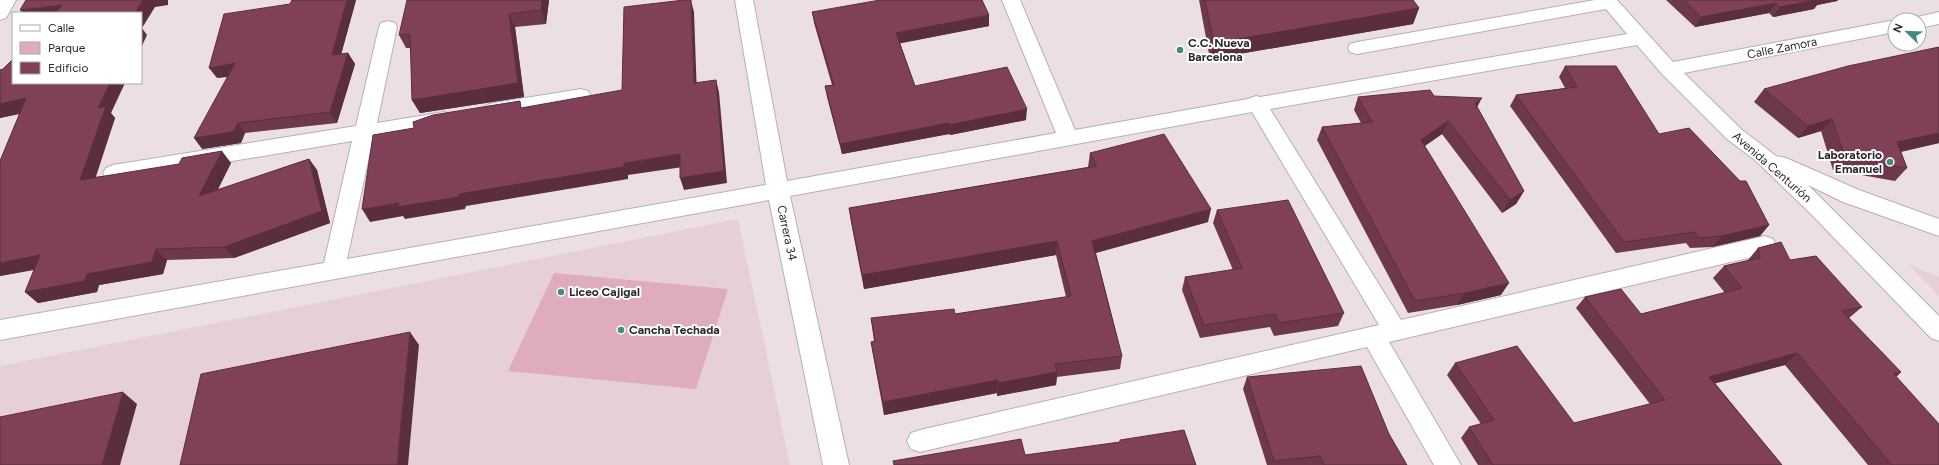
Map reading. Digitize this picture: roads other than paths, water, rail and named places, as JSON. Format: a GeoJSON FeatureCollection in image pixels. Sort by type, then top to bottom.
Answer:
{"type":"FeatureCollection","features":[{"type":"Feature","properties":{"kind":"street"},"geometry":{"type":"LineString","coordinates":[[0,14],[7,0]]}},
{"type":"Feature","properties":{"kind":"street","name":"Carrera 34"},"geometry":{"type":"LineString","coordinates":[[744,0],[778,190],[836,465]]}},
{"type":"Feature","properties":{"kind":"street"},"geometry":{"type":"LineString","coordinates":[[1011,0],[1068,138]]}},
{"type":"Feature","properties":{"kind":"street"},"geometry":{"type":"LineString","coordinates":[[1357,48],[1608,2]]}},
{"type":"Feature","properties":{"kind":"street","name":"Avenida Centurión"},"geometry":{"type":"LineString","coordinates":[[1608,2],[1669,69],[1734,134],[1762,155],[1817,206],[1939,331]]}},
{"type":"Feature","properties":{"kind":"street"},"geometry":{"type":"LineString","coordinates":[[1927,20],[1939,18]]}},
{"type":"Feature","properties":{"kind":"street"},"geometry":{"type":"LineString","coordinates":[[334,268],[366,132],[388,27]]}},
{"type":"Feature","properties":{"kind":"street","name":"Calle Zamora"},"geometry":{"type":"LineString","coordinates":[[1669,69],[1887,28]]}},
{"type":"Feature","properties":{"kind":"street"},"geometry":{"type":"LineString","coordinates":[[0,330],[334,268],[778,190],[1256,103],[1640,38]]}},
{"type":"Feature","properties":{"kind":"street"},"geometry":{"type":"LineString","coordinates":[[113,173],[581,96]]}},
{"type":"Feature","properties":{"kind":"street"},"geometry":{"type":"LineString","coordinates":[[1256,103],[1384,333],[1448,465]]}},
{"type":"Feature","properties":{"kind":"street"},"geometry":{"type":"LineString","coordinates":[[1762,155],[1851,196],[1939,228]]}},
{"type":"Feature","properties":{"kind":"street"},"geometry":{"type":"LineString","coordinates":[[920,441],[1765,245]]}},
{"type":"Feature","properties":{"kind":"place","name":"C.C. Nueva Barcelona"},"geometry":{"type":"Point","coordinates":[1180,50]}},
{"type":"Feature","properties":{"kind":"place","name":"Laboratorio Emanuel"},"geometry":{"type":"Point","coordinates":[1890,162]}},
{"type":"Feature","properties":{"kind":"place","name":"Liceo Cajigal"},"geometry":{"type":"Point","coordinates":[561,292]}},
{"type":"Feature","properties":{"kind":"place","name":"Cancha Techada"},"geometry":{"type":"Point","coordinates":[621,330]}}]}
